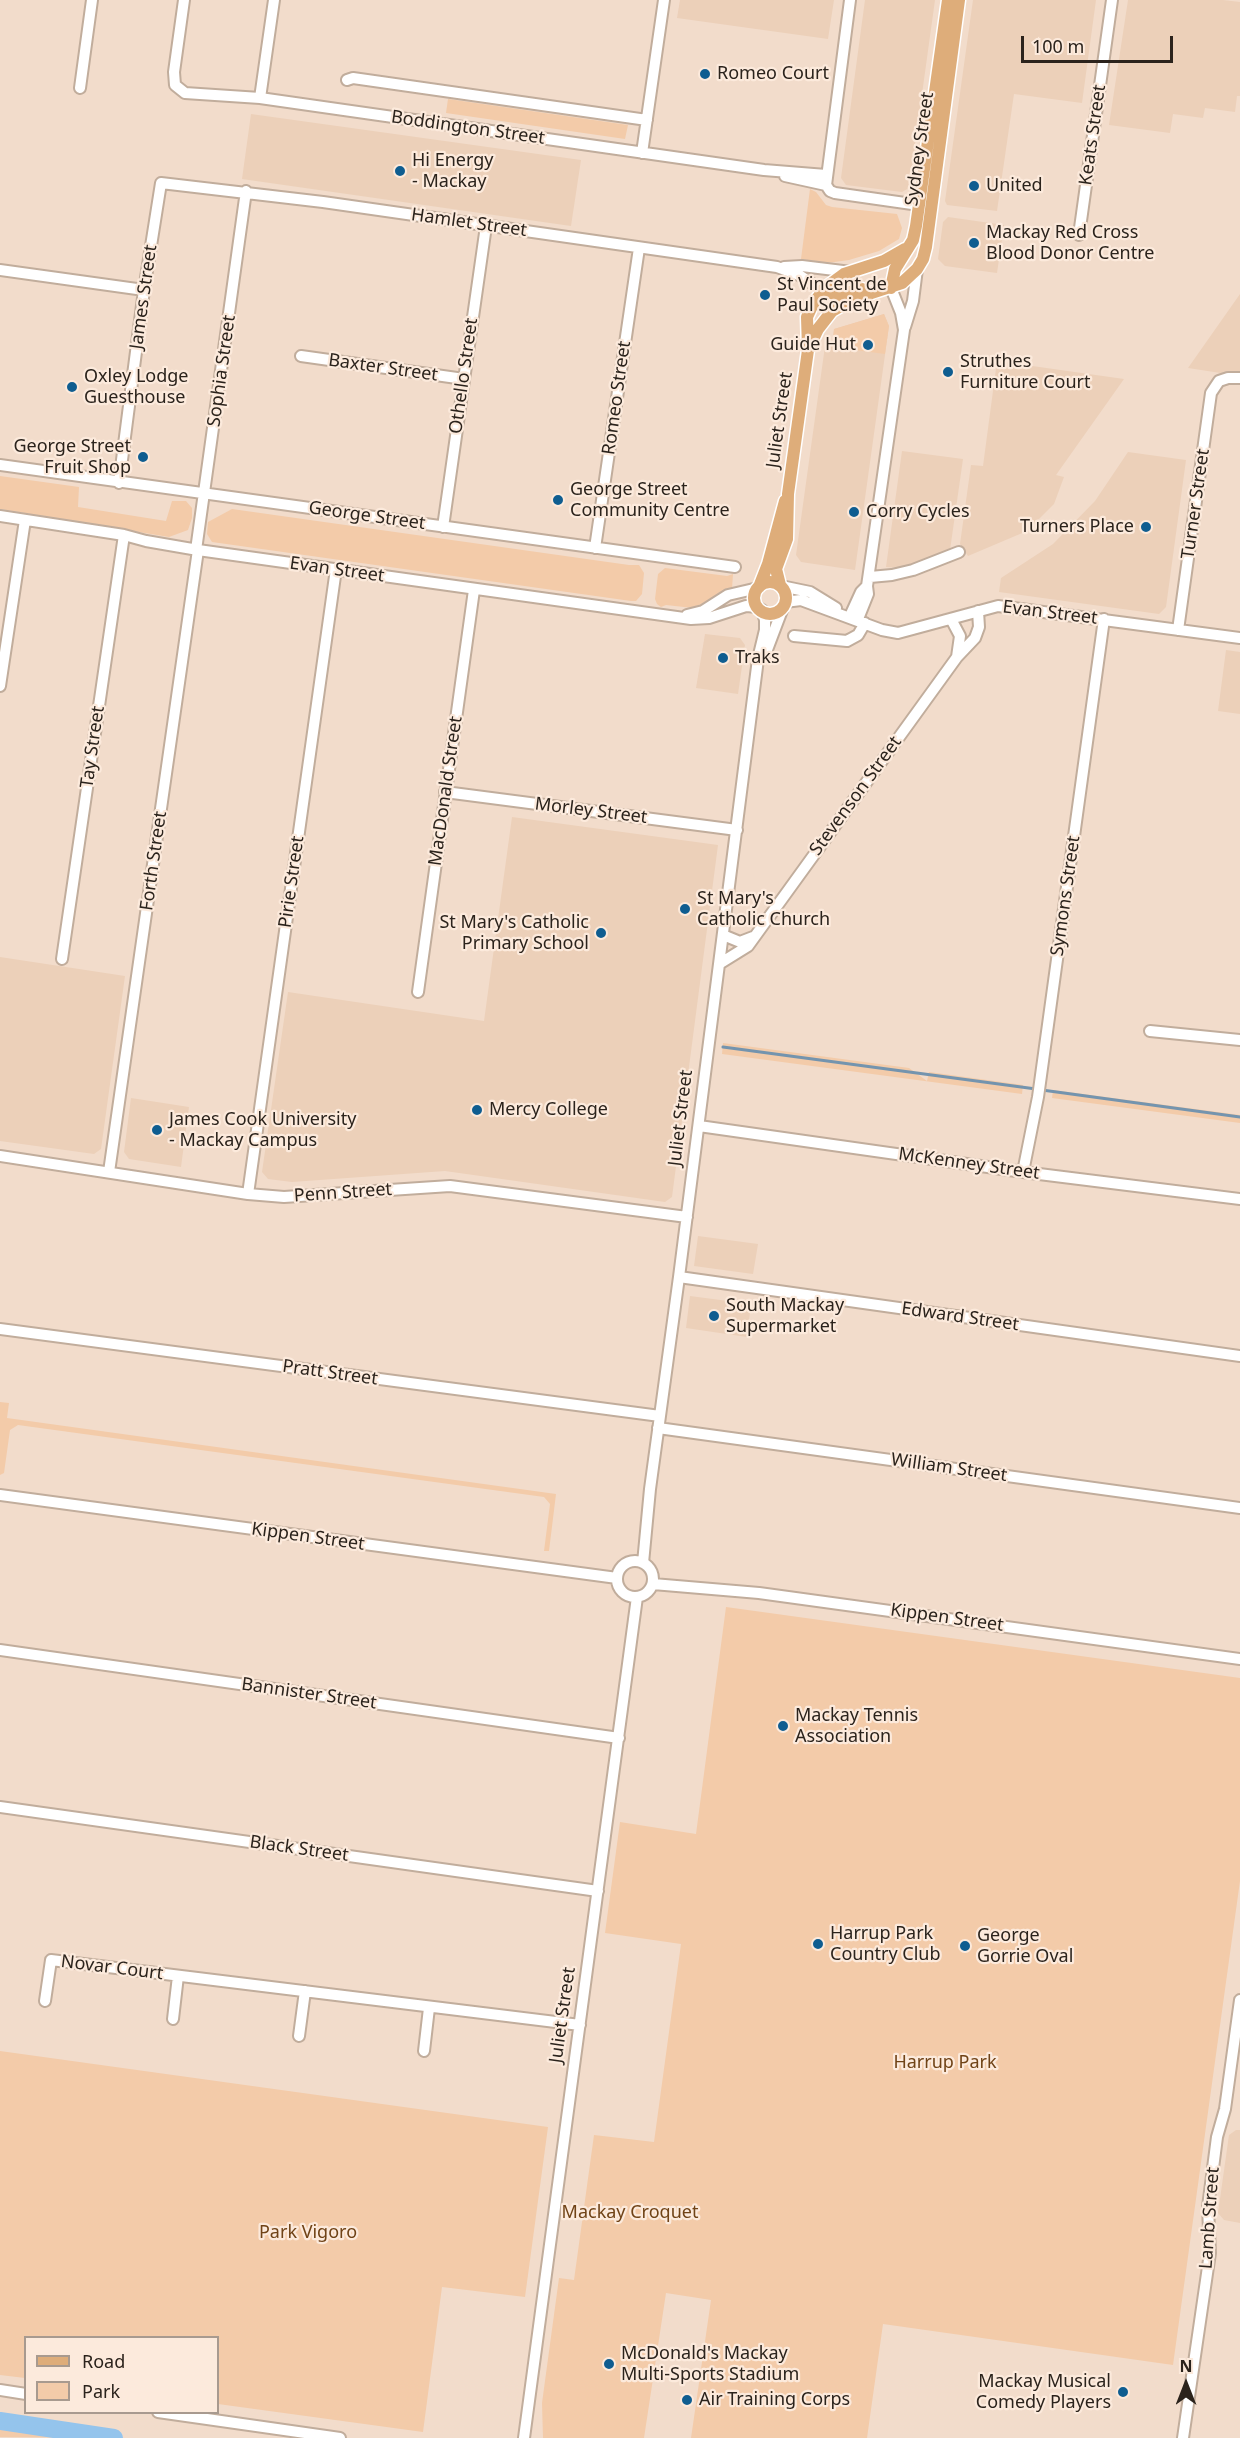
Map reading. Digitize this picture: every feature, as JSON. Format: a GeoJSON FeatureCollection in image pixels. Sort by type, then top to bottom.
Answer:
{"type":"FeatureCollection","features":[{"type":"Feature","properties":{"kind":"main road","name":"Sydney Street"},"geometry":{"type":"LineString","coordinates":[[917,269],[926,251],[925,208],[948,0]]}},
{"type":"Feature","properties":{"kind":"main road","name":"Sydney Street"},"geometry":{"type":"LineString","coordinates":[[886,289],[914,236],[925,208],[959,0]]}},
{"type":"Feature","properties":{"kind":"main road","name":"Juliet Street"},"geometry":{"type":"LineString","coordinates":[[781,586],[777,569],[787,539],[788,494],[808,350],[807,317],[822,290],[838,278],[888,260],[909,245]]}},
{"type":"Feature","properties":{"kind":"main road"},"geometry":{"type":"LineString","coordinates":[[822,290],[834,295],[861,289],[886,289],[904,281],[917,269]]}},
{"type":"Feature","properties":{"kind":"main road","name":"Juliet Street"},"geometry":{"type":"LineString","coordinates":[[808,350],[818,329],[832,311],[849,301],[886,289]]}},
{"type":"Feature","properties":{"kind":"main road","name":"Juliet Street"},"geometry":{"type":"LineString","coordinates":[[759,587],[788,494]]}},
{"type":"Feature","properties":{"kind":"main road"},"geometry":{"type":"LineString","coordinates":[[768,582],[781,586],[786,595],[785,603],[774,613],[760,609],[755,596],[759,587],[768,582]]}},
{"type":"Feature","properties":{"kind":"street"},"geometry":{"type":"LineString","coordinates":[[80,88],[92,0]]}},
{"type":"Feature","properties":{"kind":"street","name":"Boddington Street"},"geometry":{"type":"LineString","coordinates":[[184,0],[174,72],[175,85],[185,93],[260,98],[764,170],[826,180],[830,191],[837,193],[925,208]]}},
{"type":"Feature","properties":{"kind":"street"},"geometry":{"type":"LineString","coordinates":[[260,98],[274,0]]}},
{"type":"Feature","properties":{"kind":"street"},"geometry":{"type":"LineString","coordinates":[[642,153],[664,0]]}},
{"type":"Feature","properties":{"kind":"street"},"geometry":{"type":"LineString","coordinates":[[826,180],[850,0]]}},
{"type":"Feature","properties":{"kind":"street","name":"Keats Street"},"geometry":{"type":"LineString","coordinates":[[1079,235],[1112,0]]}},
{"type":"Feature","properties":{"kind":"street","name":"Boddington Street"},"geometry":{"type":"LineString","coordinates":[[347,80],[353,78],[647,120]]}},
{"type":"Feature","properties":{"kind":"street","name":"Hamlet Street"},"geometry":{"type":"LineString","coordinates":[[161,183],[246,191],[777,267],[802,266],[851,272]]}},
{"type":"Feature","properties":{"kind":"street","name":"James Street"},"geometry":{"type":"LineString","coordinates":[[119,483],[144,290],[161,183]]}},
{"type":"Feature","properties":{"kind":"street","name":"Sophia Street"},"geometry":{"type":"LineString","coordinates":[[197,550],[246,191]]}},
{"type":"Feature","properties":{"kind":"street","name":"Othello Street"},"geometry":{"type":"LineString","coordinates":[[443,527],[486,226]]}},
{"type":"Feature","properties":{"kind":"street","name":"Romeo Street"},"geometry":{"type":"LineString","coordinates":[[595,548],[639,248]]}},
{"type":"Feature","properties":{"kind":"street","name":"Hamlet Street"},"geometry":{"type":"LineString","coordinates":[[777,267],[799,275],[822,290]]}},
{"type":"Feature","properties":{"kind":"street"},"geometry":{"type":"LineString","coordinates":[[794,636],[848,641],[860,634],[854,618],[868,594],[904,330],[910,315],[917,269]]}},
{"type":"Feature","properties":{"kind":"street"},"geometry":{"type":"LineString","coordinates":[[0,270],[144,290]]}},
{"type":"Feature","properties":{"kind":"street"},"geometry":{"type":"LineString","coordinates":[[886,289],[901,313],[904,330]]}},
{"type":"Feature","properties":{"kind":"street","name":"Baxter Street"},"geometry":{"type":"LineString","coordinates":[[301,357],[464,379]]}},
{"type":"Feature","properties":{"kind":"street","name":"Turner Street"},"geometry":{"type":"LineString","coordinates":[[1178,630],[1211,393],[1219,381],[1240,378]]}},
{"type":"Feature","properties":{"kind":"street","name":"George Street"},"geometry":{"type":"LineString","coordinates":[[0,465],[735,567]]}},
{"type":"Feature","properties":{"kind":"street","name":"Evan Street"},"geometry":{"type":"LineString","coordinates":[[0,516],[124,535],[197,550],[675,617],[705,619],[746,606],[760,609]]}},
{"type":"Feature","properties":{"kind":"street"},"geometry":{"type":"LineString","coordinates":[[0,686],[25,520]]}},
{"type":"Feature","properties":{"kind":"street","name":"Tay Street"},"geometry":{"type":"LineString","coordinates":[[62,959],[124,535]]}},
{"type":"Feature","properties":{"kind":"street","name":"Forth Street"},"geometry":{"type":"LineString","coordinates":[[110,1172],[197,550]]}},
{"type":"Feature","properties":{"kind":"street"},"geometry":{"type":"LineString","coordinates":[[868,581],[913,570],[959,552]]}},
{"type":"Feature","properties":{"kind":"street","name":"Pirie Street"},"geometry":{"type":"LineString","coordinates":[[248,1194],[336,569]]}},
{"type":"Feature","properties":{"kind":"street","name":"Evan Street"},"geometry":{"type":"LineString","coordinates":[[781,586],[817,596],[854,618]]}},
{"type":"Feature","properties":{"kind":"street","name":"Evan Street"},"geometry":{"type":"LineString","coordinates":[[675,617],[703,611],[725,596],[759,587]]}},
{"type":"Feature","properties":{"kind":"street","name":"MacDonald Street"},"geometry":{"type":"LineString","coordinates":[[418,992],[474,590]]}},
{"type":"Feature","properties":{"kind":"street","name":"Evan Street"},"geometry":{"type":"LineString","coordinates":[[785,603],[800,599],[898,633],[992,607],[1007,606],[1240,638]]}},
{"type":"Feature","properties":{"kind":"street","name":"Juliet Street"},"geometry":{"type":"LineString","coordinates":[[757,678],[785,603]]}},
{"type":"Feature","properties":{"kind":"street","name":"Juliet Street"},"geometry":{"type":"LineString","coordinates":[[643,1563],[658,1428],[758,659],[766,627],[760,609]]}},
{"type":"Feature","properties":{"kind":"street","name":"Stevenson Street"},"geometry":{"type":"LineString","coordinates":[[719,964],[746,948],[957,657],[978,633],[978,611]]}},
{"type":"Feature","properties":{"kind":"street"},"geometry":{"type":"LineString","coordinates":[[951,619],[960,634],[957,657]]}},
{"type":"Feature","properties":{"kind":"street","name":"Symons Street"},"geometry":{"type":"LineString","coordinates":[[1023,1172],[1038,1097],[1104,619]]}},
{"type":"Feature","properties":{"kind":"street","name":"Morley Street"},"geometry":{"type":"LineString","coordinates":[[445,792],[737,830]]}},
{"type":"Feature","properties":{"kind":"street"},"geometry":{"type":"LineString","coordinates":[[723,935],[743,942],[755,935]]}},
{"type":"Feature","properties":{"kind":"street"},"geometry":{"type":"LineString","coordinates":[[1150,1031],[1240,1040]]}},
{"type":"Feature","properties":{"kind":"street","name":"McKenney Street"},"geometry":{"type":"LineString","coordinates":[[699,1126],[1023,1172],[1240,1199]]}},
{"type":"Feature","properties":{"kind":"street","name":"Penn Street"},"geometry":{"type":"LineString","coordinates":[[0,1156],[248,1194],[284,1197],[450,1186],[687,1217]]}},
{"type":"Feature","properties":{"kind":"street","name":"Edward Street"},"geometry":{"type":"LineString","coordinates":[[679,1277],[1240,1356]]}},
{"type":"Feature","properties":{"kind":"street","name":"Pratt Street"},"geometry":{"type":"LineString","coordinates":[[0,1329],[660,1416]]}},
{"type":"Feature","properties":{"kind":"street","name":"William Street"},"geometry":{"type":"LineString","coordinates":[[658,1428],[1240,1508]]}},
{"type":"Feature","properties":{"kind":"street","name":"Kippen Street"},"geometry":{"type":"LineString","coordinates":[[0,1495],[617,1578]]}},
{"type":"Feature","properties":{"kind":"street"},"geometry":{"type":"LineString","coordinates":[[643,1563],[653,1574],[653,1584],[647,1593],[637,1597],[625,1594],[618,1585],[617,1578],[621,1568],[626,1564],[643,1563]]}},
{"type":"Feature","properties":{"kind":"street","name":"Kippen Street"},"geometry":{"type":"LineString","coordinates":[[653,1584],[759,1593],[1240,1659]]}},
{"type":"Feature","properties":{"kind":"street","name":"Juliet Street"},"geometry":{"type":"LineString","coordinates":[[524,2438],[637,1597]]}},
{"type":"Feature","properties":{"kind":"street","name":"Bannister Street"},"geometry":{"type":"LineString","coordinates":[[0,1650],[618,1738]]}},
{"type":"Feature","properties":{"kind":"street","name":"Black Street"},"geometry":{"type":"LineString","coordinates":[[0,1808],[598,1891]]}},
{"type":"Feature","properties":{"kind":"street","name":"Novar Court"},"geometry":{"type":"LineString","coordinates":[[45,2001],[51,1960],[580,2025]]}},
{"type":"Feature","properties":{"kind":"street","name":"Novar Court"},"geometry":{"type":"LineString","coordinates":[[173,2019],[178,1976]]}},
{"type":"Feature","properties":{"kind":"street"},"geometry":{"type":"LineString","coordinates":[[299,2036],[305,1991]]}},
{"type":"Feature","properties":{"kind":"street","name":"Lamb Street"},"geometry":{"type":"LineString","coordinates":[[1183,2438],[1210,2253],[1208,2207],[1217,2137],[1225,2109],[1240,2000]]}},
{"type":"Feature","properties":{"kind":"street"},"geometry":{"type":"LineString","coordinates":[[424,2051],[429,2008]]}},
{"type":"Feature","properties":{"kind":"street"},"geometry":{"type":"LineString","coordinates":[[0,2390],[24,2394]]}},
{"type":"Feature","properties":{"kind":"street"},"geometry":{"type":"LineString","coordinates":[[172,2414],[340,2438]]}},
{"type":"Feature","properties":{"kind":"shaded area"},"geometry":{"type":"Polygon","coordinates":[[[680,0],[834,0],[828,39],[677,18],[680,0]]]}},
{"type":"Feature","properties":{"kind":"shaded area"},"geometry":{"type":"Polygon","coordinates":[[[865,0],[935,0],[909,188],[902,192],[846,185],[841,178],[865,0]]]}},
{"type":"Feature","properties":{"kind":"shaded area"},"geometry":{"type":"Polygon","coordinates":[[[973,0],[1096,0],[1082,103],[1014,94],[997,211],[947,205],[945,201],[973,0]]]}},
{"type":"Feature","properties":{"kind":"shaded area"},"geometry":{"type":"Polygon","coordinates":[[[1128,0],[1240,2],[1240,96],[1237,96],[1235,112],[1205,108],[1203,118],[1173,114],[1170,133],[1109,125],[1128,0]]]}},
{"type":"Feature","properties":{"kind":"shaded area"},"geometry":{"type":"Polygon","coordinates":[[[251,114],[581,160],[571,226],[242,179],[251,114]]]}},
{"type":"Feature","properties":{"kind":"shaded area"},"geometry":{"type":"Polygon","coordinates":[[[948,217],[1004,225],[997,273],[945,266],[938,259],[943,222],[948,217]]]}},
{"type":"Feature","properties":{"kind":"shaded area"},"geometry":{"type":"Polygon","coordinates":[[[1240,294],[1240,376],[1188,368],[1240,294]]]}},
{"type":"Feature","properties":{"kind":"shaded area"},"geometry":{"type":"Polygon","coordinates":[[[884,314],[889,326],[855,570],[801,562],[796,555],[825,346],[832,346],[834,329],[884,314]]]}},
{"type":"Feature","properties":{"kind":"shaded area"},"geometry":{"type":"Polygon","coordinates":[[[997,361],[1124,379],[1056,475],[1064,477],[1054,504],[1027,531],[968,556],[960,544],[971,465],[983,466],[997,361]]]}},
{"type":"Feature","properties":{"kind":"shaded area"},"geometry":{"type":"Polygon","coordinates":[[[902,451],[963,459],[950,550],[899,568],[886,567],[902,451]]]}},
{"type":"Feature","properties":{"kind":"shaded area"},"geometry":{"type":"Polygon","coordinates":[[[1128,452],[1186,460],[1166,607],[1159,614],[999,592],[1001,578],[1053,544],[1095,501],[1128,452]]]}},
{"type":"Feature","properties":{"kind":"shaded area"},"geometry":{"type":"Polygon","coordinates":[[[705,634],[740,638],[745,645],[738,694],[696,688],[705,634]]]}},
{"type":"Feature","properties":{"kind":"shaded area"},"geometry":{"type":"Polygon","coordinates":[[[1226,650],[1240,652],[1240,714],[1218,711],[1226,650]]]}},
{"type":"Feature","properties":{"kind":"shaded area","name":"Mercy College"},"geometry":{"type":"Polygon","coordinates":[[[512,817],[718,845],[672,1197],[665,1202],[445,1171],[292,1182],[268,1179],[262,1172],[288,992],[484,1021],[512,817]]]}},
{"type":"Feature","properties":{"kind":"shaded area"},"geometry":{"type":"Polygon","coordinates":[[[0,957],[125,976],[101,1149],[94,1154],[0,1141],[0,957]]]}},
{"type":"Feature","properties":{"kind":"shaded area","name":"James Cook University - Mackay Campus"},"geometry":{"type":"Polygon","coordinates":[[[131,1098],[189,1107],[181,1167],[129,1159],[124,1152],[131,1098]]]}},
{"type":"Feature","properties":{"kind":"shaded area"},"geometry":{"type":"Polygon","coordinates":[[[698,1236],[758,1244],[753,1274],[694,1266],[698,1236]]]}},
{"type":"Feature","properties":{"kind":"shaded area"},"geometry":{"type":"Polygon","coordinates":[[[690,1296],[751,1304],[747,1337],[686,1328],[690,1296]]]}},
{"type":"Feature","properties":{"kind":"shaded area"},"geometry":{"type":"Polygon","coordinates":[[[1240,2130],[1240,2223],[1224,2220],[1218,2213],[1229,2135],[1240,2130]]]}},
{"type":"Feature","properties":{"kind":"green space"},"geometry":{"type":"Polygon","coordinates":[[[448,99],[628,125],[625,139],[446,113],[448,99]]]}},
{"type":"Feature","properties":{"kind":"green space"},"geometry":{"type":"Polygon","coordinates":[[[810,189],[816,192],[826,205],[832,207],[897,214],[902,228],[899,239],[879,251],[849,260],[827,263],[801,259],[810,189]]]}},
{"type":"Feature","properties":{"kind":"green space"},"geometry":{"type":"Polygon","coordinates":[[[884,314],[889,326],[885,354],[832,347],[834,329],[884,314]]]}},
{"type":"Feature","properties":{"kind":"green space"},"geometry":{"type":"Polygon","coordinates":[[[0,476],[79,487],[78,507],[166,521],[172,501],[186,501],[192,508],[192,518],[188,530],[169,537],[0,509],[0,476]]]}},
{"type":"Feature","properties":{"kind":"green space"},"geometry":{"type":"Polygon","coordinates":[[[232,509],[639,565],[644,573],[642,594],[636,601],[631,601],[212,542],[207,534],[208,522],[232,509]]]}},
{"type":"Feature","properties":{"kind":"green space"},"geometry":{"type":"Polygon","coordinates":[[[665,568],[727,576],[733,574],[732,589],[693,608],[666,605],[661,607],[655,599],[658,574],[665,568]]]}},
{"type":"Feature","properties":{"kind":"green space"},"geometry":{"type":"Polygon","coordinates":[[[723,1043],[909,1068],[927,1081],[929,1072],[1023,1085],[1022,1094],[722,1054],[723,1043]]]}},
{"type":"Feature","properties":{"kind":"green space"},"geometry":{"type":"Polygon","coordinates":[[[1053,1090],[1240,1115],[1240,1123],[1052,1098],[1053,1090]]]}},
{"type":"Feature","properties":{"kind":"green space"},"geometry":{"type":"Polygon","coordinates":[[[0,1402],[9,1403],[7,1418],[556,1494],[549,1551],[544,1551],[550,1504],[544,1497],[18,1425],[10,1430],[4,1473],[0,1475],[0,1402]]]}},
{"type":"Feature","properties":{"kind":"green space","name":"Harrup Park"},"geometry":{"type":"Polygon","coordinates":[[[726,1607],[1240,1678],[1240,1881],[1173,2365],[883,2324],[867,2438],[691,2438],[711,2300],[666,2293],[644,2438],[543,2438],[542,2403],[559,2278],[574,2280],[594,2135],[654,2142],[681,1944],[605,1933],[620,1822],[696,1834],[726,1607]]]}},
{"type":"Feature","properties":{"kind":"green space","name":"Park Vigoro"},"geometry":{"type":"Polygon","coordinates":[[[0,2051],[548,2127],[525,2297],[442,2287],[423,2432],[219,2404],[219,2336],[24,2336],[24,2378],[0,2375],[0,2051]]]}},
{"type":"Feature","properties":{"kind":"green space"},"geometry":{"type":"Polygon","coordinates":[[[0,2422],[120,2438],[0,2437],[0,2422]]]}},
{"type":"Feature","properties":{"kind":"waterway"},"geometry":{"type":"LineString","coordinates":[[723,1047],[1036,1089]]}},
{"type":"Feature","properties":{"kind":"waterway"},"geometry":{"type":"LineString","coordinates":[[1042,1090],[1240,1117]]}},
{"type":"Feature","properties":{"kind":"waterway"},"geometry":{"type":"LineString","coordinates":[[0,2421],[114,2438]]}},
{"type":"Feature","properties":{"kind":"place","name":"Romeo Court"},"geometry":{"type":"Point","coordinates":[705,74]}},
{"type":"Feature","properties":{"kind":"place","name":"Hi Energy - Mackay"},"geometry":{"type":"Point","coordinates":[400,171]}},
{"type":"Feature","properties":{"kind":"place","name":"United"},"geometry":{"type":"Point","coordinates":[974,186]}},
{"type":"Feature","properties":{"kind":"place","name":"Mackay Red Cross Blood Donor Centre"},"geometry":{"type":"Point","coordinates":[974,243]}},
{"type":"Feature","properties":{"kind":"place","name":"St Vincent de Paul Society"},"geometry":{"type":"Point","coordinates":[765,295]}},
{"type":"Feature","properties":{"kind":"place","name":"Guide Hut"},"geometry":{"type":"Point","coordinates":[868,345]}},
{"type":"Feature","properties":{"kind":"place","name":"Struthes Furniture Court"},"geometry":{"type":"Point","coordinates":[948,372]}},
{"type":"Feature","properties":{"kind":"place","name":"Oxley Lodge Guesthouse"},"geometry":{"type":"Point","coordinates":[72,387]}},
{"type":"Feature","properties":{"kind":"place","name":"George Street Fruit Shop"},"geometry":{"type":"Point","coordinates":[143,457]}},
{"type":"Feature","properties":{"kind":"place","name":"George Street Community Centre"},"geometry":{"type":"Point","coordinates":[558,500]}},
{"type":"Feature","properties":{"kind":"place","name":"Corry Cycles"},"geometry":{"type":"Point","coordinates":[854,512]}},
{"type":"Feature","properties":{"kind":"place","name":"Turners Place"},"geometry":{"type":"Point","coordinates":[1146,527]}},
{"type":"Feature","properties":{"kind":"place","name":"Traks"},"geometry":{"type":"Point","coordinates":[723,658]}},
{"type":"Feature","properties":{"kind":"place","name":"St Mary's Catholic Church"},"geometry":{"type":"Point","coordinates":[685,909]}},
{"type":"Feature","properties":{"kind":"place","name":"St Mary's Catholic Primary School"},"geometry":{"type":"Point","coordinates":[601,933]}},
{"type":"Feature","properties":{"kind":"place","name":"Mercy College"},"geometry":{"type":"Point","coordinates":[477,1110]}},
{"type":"Feature","properties":{"kind":"place","name":"James Cook University - Mackay Campus"},"geometry":{"type":"Point","coordinates":[157,1130]}},
{"type":"Feature","properties":{"kind":"place","name":"South Mackay Supermarket"},"geometry":{"type":"Point","coordinates":[714,1316]}},
{"type":"Feature","properties":{"kind":"place","name":"Mackay Tennis Association"},"geometry":{"type":"Point","coordinates":[783,1726]}},
{"type":"Feature","properties":{"kind":"place","name":"Harrup Park Country Club"},"geometry":{"type":"Point","coordinates":[818,1944]}},
{"type":"Feature","properties":{"kind":"place","name":"George Gorrie Oval"},"geometry":{"type":"Point","coordinates":[965,1946]}},
{"type":"Feature","properties":{"kind":"place","name":"McDonald's Mackay Multi-Sports Stadium"},"geometry":{"type":"Point","coordinates":[609,2364]}},
{"type":"Feature","properties":{"kind":"place","name":"Mackay Musical Comedy Players"},"geometry":{"type":"Point","coordinates":[1123,2392]}},
{"type":"Feature","properties":{"kind":"place","name":"Air Training Corps"},"geometry":{"type":"Point","coordinates":[687,2400]}},
{"type":"Feature","properties":{"kind":"park label","name":"Mackay Croquet"},"geometry":{"type":"Point","coordinates":[630,2213]}}]}
